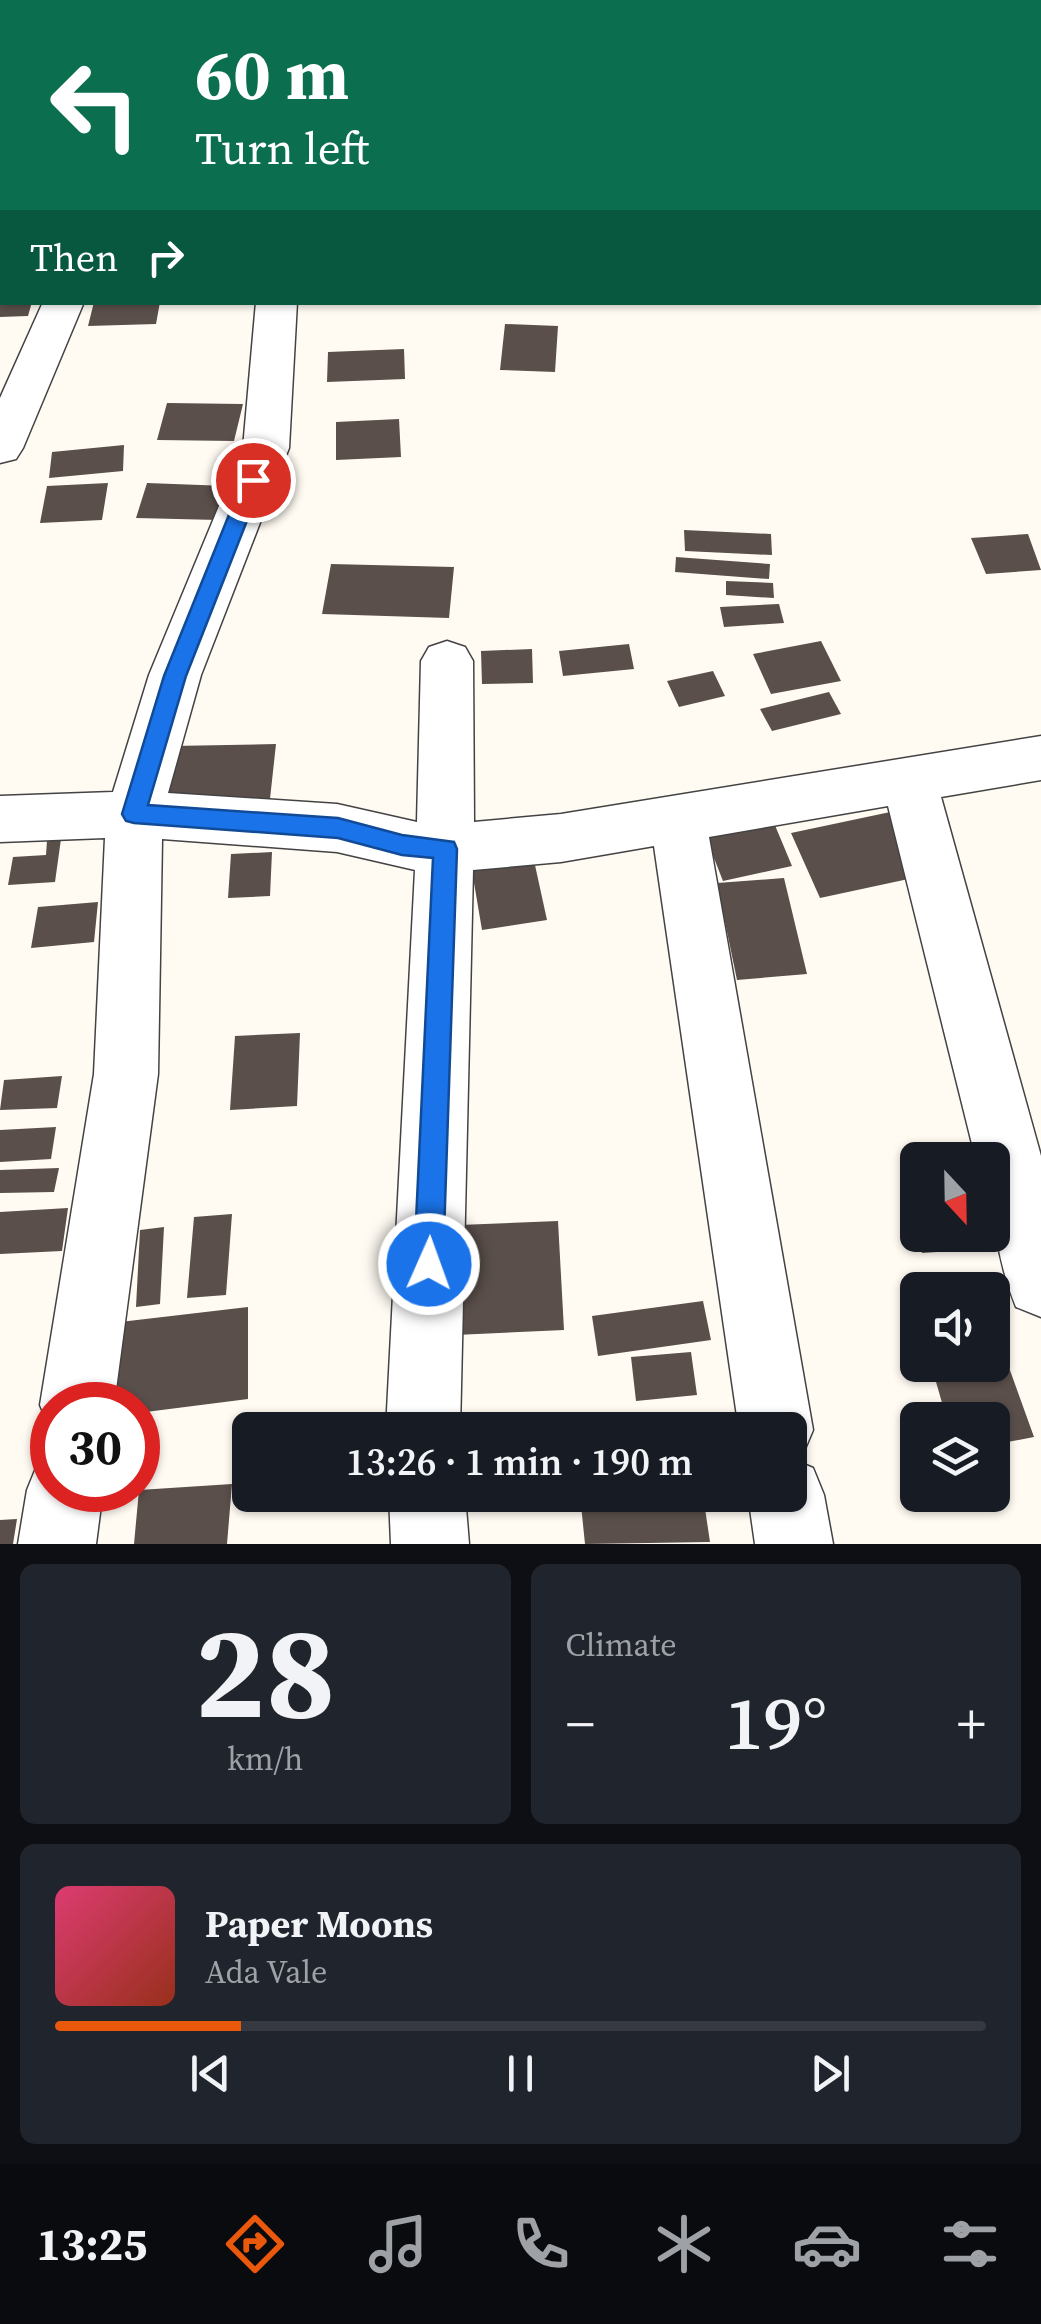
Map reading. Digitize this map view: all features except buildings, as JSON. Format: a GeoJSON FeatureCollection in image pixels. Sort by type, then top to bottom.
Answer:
{"type":"FeatureCollection","features":[{"type":"Feature","properties":{"kind":"street"},"geometry":{"type":"LineString","coordinates":[[0,448],[53,336],[63,305]]}},
{"type":"Feature","properties":{"kind":"street"},"geometry":{"type":"LineString","coordinates":[[80,1382],[126,1074],[134,814],[175,676],[266,448],[276,305]]}},
{"type":"Feature","properties":{"kind":"street"},"geometry":{"type":"LineString","coordinates":[[425,1412],[448,661]]}},
{"type":"Feature","properties":{"kind":"street"},"geometry":{"type":"LineString","coordinates":[[0,819],[134,814],[338,828],[402,845],[445,849],[561,838],[1041,758]]}},
{"type":"Feature","properties":{"kind":"street"},"geometry":{"type":"LineString","coordinates":[[909,781],[1041,1282]]}},
{"type":"Feature","properties":{"kind":"street"},"geometry":{"type":"LineString","coordinates":[[678,819],[773,1412]]}},
{"type":"Feature","properties":{"kind":"street"},"geometry":{"type":"LineString","coordinates":[[57,1544],[62,1512]]}},
{"type":"Feature","properties":{"kind":"street"},"geometry":{"type":"LineString","coordinates":[[428,1512],[430,1544]]}},
{"type":"Feature","properties":{"kind":"street"},"geometry":{"type":"LineString","coordinates":[[789,1512],[794,1544]]}},
{"type":"Feature","properties":{"kind":"route"},"geometry":{"type":"LineString","coordinates":[[253,480],[175,676],[134,814],[338,828],[402,845],[445,849],[429,1264]]}}]}
